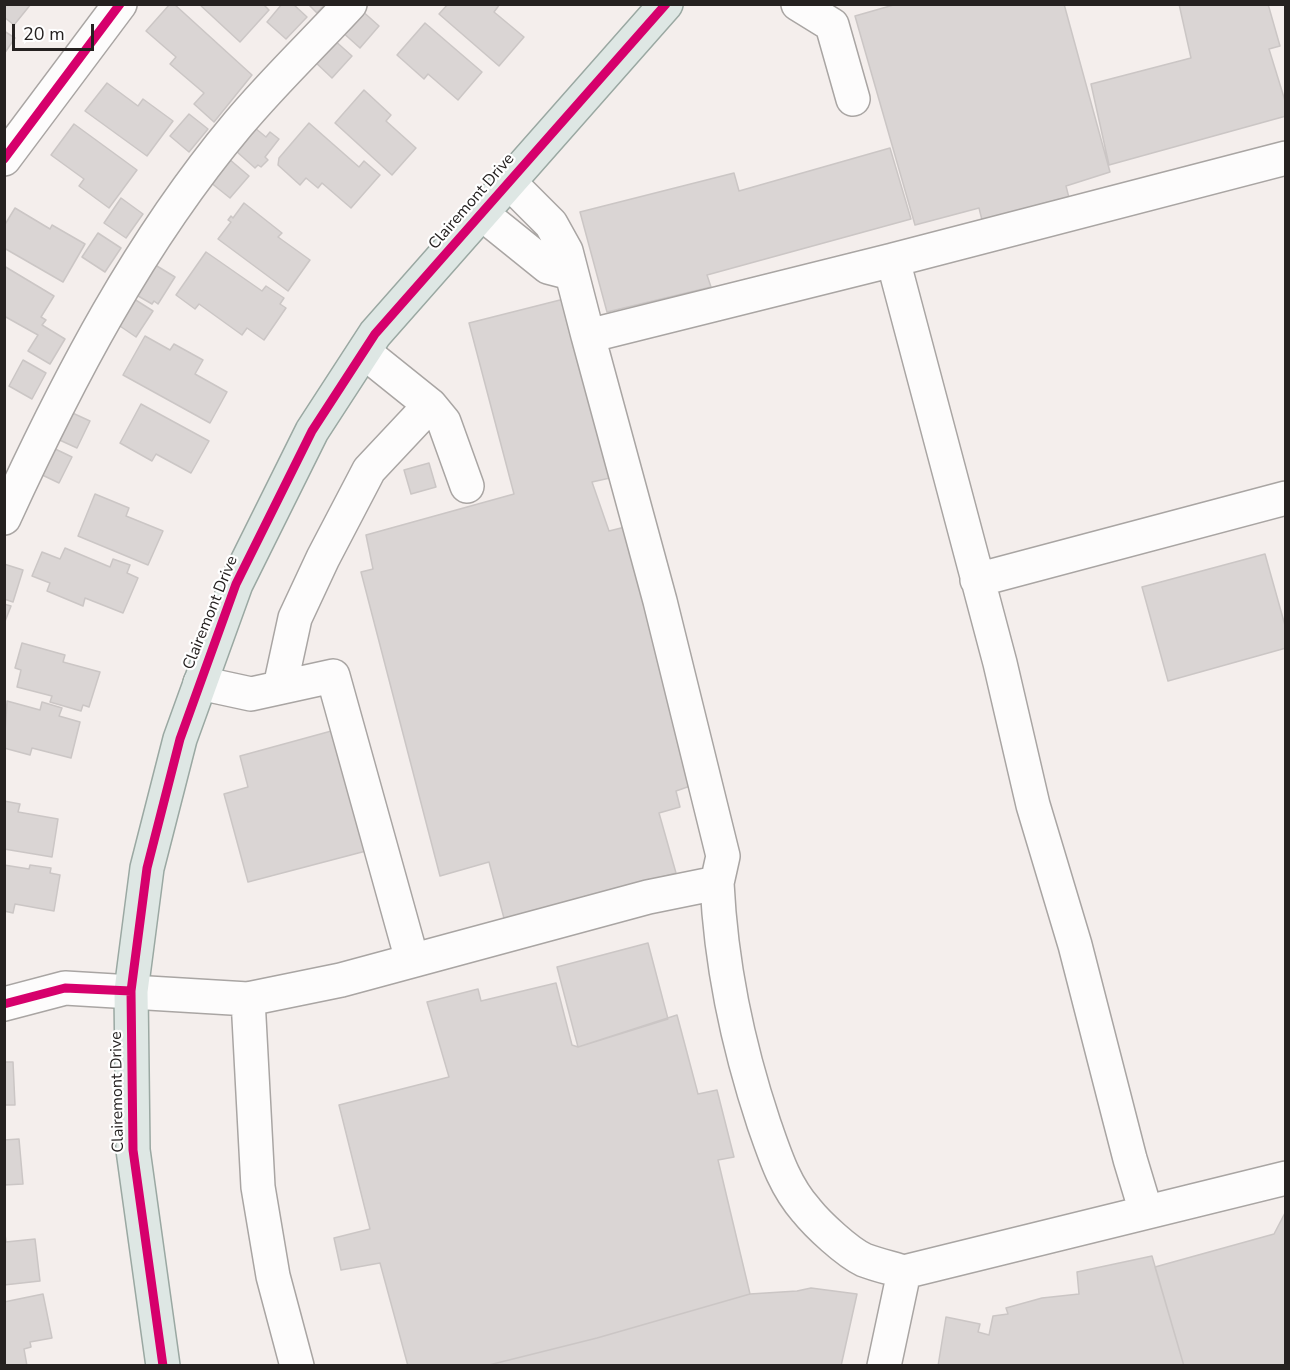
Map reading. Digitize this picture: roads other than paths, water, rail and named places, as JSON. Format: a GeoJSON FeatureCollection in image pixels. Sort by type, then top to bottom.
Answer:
{"type":"FeatureCollection","features":[{"type":"Feature","properties":{"kind":"main road","name":"Clairemont Drive"},"geometry":{"type":"LineString","coordinates":[[164,1365],[133,1149],[131,991],[147,868],[180,740],[236,584],[312,431],[375,334],[666,4]]}},
{"type":"Feature","properties":{"kind":"street"},"geometry":{"type":"LineString","coordinates":[[4,159],[120,4]]}},
{"type":"Feature","properties":{"kind":"street"},"geometry":{"type":"LineString","coordinates":[[4,518],[112,302],[174,208],[238,124],[350,4]]}},
{"type":"Feature","properties":{"kind":"street"},"geometry":{"type":"LineString","coordinates":[[798,4],[832,25],[853,99]]}},
{"type":"Feature","properties":{"kind":"street"},"geometry":{"type":"LineString","coordinates":[[588,336],[1286,158]]}},
{"type":"Feature","properties":{"kind":"street"},"geometry":{"type":"LineString","coordinates":[[509,182],[551,224],[566,251],[660,601],[723,856],[717,883],[723,960],[738,1033],[757,1104],[782,1175],[805,1210],[862,1259],[903,1272],[1286,1178]]}},
{"type":"Feature","properties":{"kind":"street"},"geometry":{"type":"LineString","coordinates":[[481,213],[548,267],[571,273]]}},
{"type":"Feature","properties":{"kind":"street"},"geometry":{"type":"LineString","coordinates":[[893,260],[1000,663],[1033,805],[1075,945],[1130,1159],[1146,1212]]}},
{"type":"Feature","properties":{"kind":"street"},"geometry":{"type":"LineString","coordinates":[[364,352],[430,405],[444,422],[467,486]]}},
{"type":"Feature","properties":{"kind":"street"},"geometry":{"type":"LineString","coordinates":[[280,687],[295,618],[369,470],[430,405]]}},
{"type":"Feature","properties":{"kind":"street"},"geometry":{"type":"LineString","coordinates":[[977,580],[1286,498]]}},
{"type":"Feature","properties":{"kind":"street"},"geometry":{"type":"LineString","coordinates":[[200,683],[251,694],[333,676],[412,960]]}},
{"type":"Feature","properties":{"kind":"street"},"geometry":{"type":"LineString","coordinates":[[4,1004],[65,988],[248,999],[341,980],[648,897],[717,883]]}},
{"type":"Feature","properties":{"kind":"street"},"geometry":{"type":"LineString","coordinates":[[248,999],[258,1187],[273,1276],[297,1365]]}},
{"type":"Feature","properties":{"kind":"street"},"geometry":{"type":"LineString","coordinates":[[884,1365],[903,1272]]}}]}
